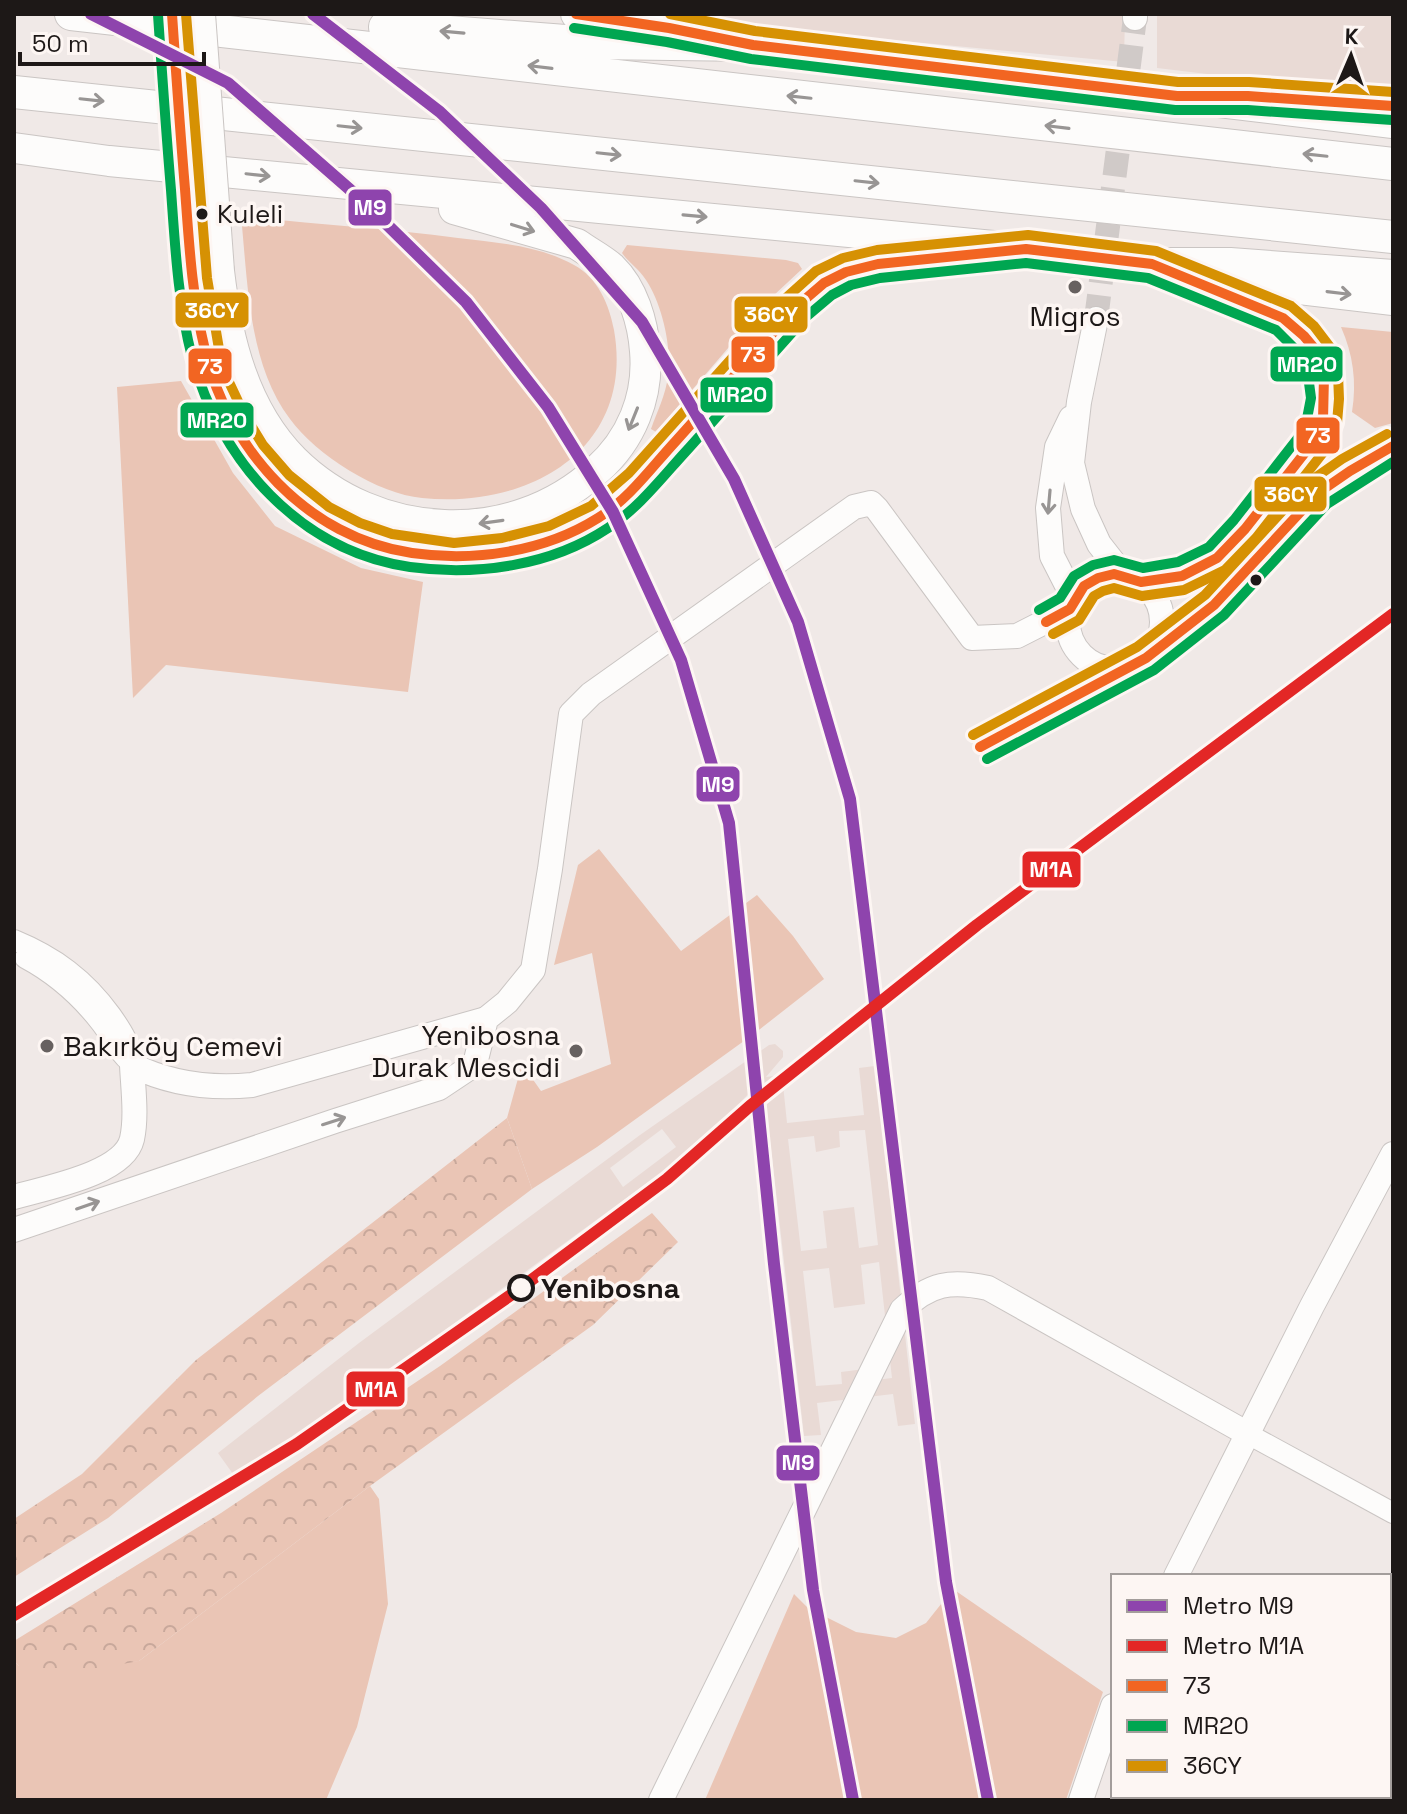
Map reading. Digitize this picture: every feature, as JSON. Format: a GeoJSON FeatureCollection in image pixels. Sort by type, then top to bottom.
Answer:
{"type":"FeatureCollection","features":[{"type":"Feature","properties":{"kind":"highway"},"geometry":{"type":"LineString","coordinates":[[71,14],[307,21],[591,43],[753,45]]}},
{"type":"Feature","properties":{"kind":"highway"},"geometry":{"type":"LineString","coordinates":[[158,17],[1393,164]]}},
{"type":"Feature","properties":{"kind":"highway"},"geometry":{"type":"LineString","coordinates":[[14,92],[1393,237]]}},
{"type":"Feature","properties":{"kind":"highway"},"geometry":{"type":"LineString","coordinates":[[1177,96],[1393,122]]}},
{"type":"Feature","properties":{"kind":"highway"},"geometry":{"type":"LineString","coordinates":[[1152,264],[1230,264],[1393,276]]}},
{"type":"Feature","properties":{"kind":"main road"},"geometry":{"type":"LineString","coordinates":[[200,14],[205,272],[195,299],[217,391],[231,424],[247,450],[267,473],[310,513],[369,543],[426,556],[464,557],[500,553],[540,543],[598,517],[645,476],[796,307],[824,283],[846,272],[878,264],[1026,249]]}},
{"type":"Feature","properties":{"kind":"main road"},"geometry":{"type":"LineString","coordinates":[[576,14],[660,21],[753,45],[1177,96],[1261,96],[1393,106]]}},
{"type":"Feature","properties":{"kind":"main road"},"geometry":{"type":"LineString","coordinates":[[158,17],[205,272],[226,320],[243,379],[272,433],[293,459],[317,480],[347,498],[382,514],[416,522],[452,525],[503,520],[532,512],[565,497],[609,459],[625,439],[635,419],[643,392],[646,361],[644,336],[630,293],[613,269],[577,244],[367,186]]}},
{"type":"Feature","properties":{"kind":"main road"},"geometry":{"type":"LineString","coordinates":[[14,148],[109,161],[1026,249],[1152,264],[1256,284],[1393,300]]}},
{"type":"Feature","properties":{"kind":"main road"},"geometry":{"type":"LineString","coordinates":[[1132,579],[1182,576],[1217,558],[1245,529],[1318,436],[1325,398],[1319,354],[1283,318],[1152,264]]}},
{"type":"Feature","properties":{"kind":"main road"},"geometry":{"type":"LineString","coordinates":[[1156,646],[1197,621],[1229,591],[1312,498],[1393,446]]}},
{"type":"Feature","properties":{"kind":"main road"},"geometry":{"type":"LineString","coordinates":[[565,497],[598,517]]}},
{"type":"Feature","properties":{"kind":"street"},"geometry":{"type":"LineString","coordinates":[[1096,319],[1079,402],[1072,463],[1083,509],[1099,544],[1132,579],[1152,591],[1163,618],[1156,646],[1146,658],[1132,666],[1114,669],[1100,667],[1077,650],[1071,637],[1068,623],[1072,604],[1084,586],[1098,578],[1132,579]]}},
{"type":"Feature","properties":{"kind":"street"},"geometry":{"type":"LineString","coordinates":[[1072,604],[1052,556],[1048,508],[1057,447],[1079,402]]}},
{"type":"Feature","properties":{"kind":"street"},"geometry":{"type":"LineString","coordinates":[[14,953],[42,967],[72,990],[104,1026],[118,1051],[132,1065],[187,1084],[221,1088],[252,1085],[486,1019],[507,1002],[533,970],[571,714],[591,694],[854,507],[871,503],[877,509],[972,638],[1017,636],[1072,604]]}},
{"type":"Feature","properties":{"kind":"street"},"geometry":{"type":"LineString","coordinates":[[14,940],[51,957],[81,978],[125,1035],[132,1049],[131,1143],[140,1168],[147,1176],[159,1181]]}},
{"type":"Feature","properties":{"kind":"street"},"geometry":{"type":"LineString","coordinates":[[14,1230],[439,1088],[475,1064],[486,1019]]}},
{"type":"Feature","properties":{"kind":"street"},"geometry":{"type":"LineString","coordinates":[[14,1197],[103,1170],[119,1158],[131,1143]]}},
{"type":"Feature","properties":{"kind":"street"},"geometry":{"type":"LineString","coordinates":[[1177,1574],[1312,1306],[1393,1154]]}},
{"type":"Feature","properties":{"kind":"street"},"geometry":{"type":"LineString","coordinates":[[661,1800],[902,1310],[919,1294],[941,1285],[964,1283],[988,1288],[1393,1513]]}},
{"type":"Feature","properties":{"kind":"street"},"geometry":{"type":"LineString","coordinates":[[1081,1800],[1111,1712]]}},
{"type":"Feature","properties":{"kind":"shaded area"},"geometry":{"type":"Polygon","coordinates":[[[667,14],[1125,14],[1124,62],[672,19],[667,14]]]}},
{"type":"Feature","properties":{"kind":"shaded area"},"geometry":{"type":"Polygon","coordinates":[[[1157,14],[1393,14],[1393,96],[1157,68],[1157,14]]]}},
{"type":"Feature","properties":{"kind":"shaded area"},"geometry":{"type":"Polygon","coordinates":[[[775,1044],[783,1051],[783,1057],[766,1077],[782,1075],[787,1123],[864,1115],[859,1068],[875,1066],[915,1424],[898,1426],[893,1394],[817,1403],[821,1435],[804,1436],[763,1079],[722,1121],[665,1170],[323,1419],[233,1474],[218,1453],[359,1343],[640,1135],[769,1045],[775,1044]],[[662,1129],[610,1168],[623,1187],[676,1147],[662,1129]],[[865,1130],[839,1131],[840,1147],[816,1152],[814,1136],[788,1139],[801,1251],[827,1248],[823,1211],[854,1207],[859,1248],[878,1245],[865,1130]],[[879,1262],[861,1265],[865,1304],[834,1308],[829,1268],[803,1271],[816,1386],[842,1384],[841,1372],[864,1369],[866,1381],[892,1378],[879,1262]]]}},
{"type":"Feature","properties":{"kind":"green space"},"geometry":{"type":"Polygon","coordinates":[[[241,216],[503,243],[546,253],[574,265],[596,284],[614,330],[616,372],[608,408],[590,439],[566,463],[535,481],[500,493],[462,499],[422,498],[368,481],[315,446],[301,433],[276,397],[252,322],[241,216]]]}},
{"type":"Feature","properties":{"kind":"green space"},"geometry":{"type":"Polygon","coordinates":[[[627,245],[786,260],[798,263],[802,269],[772,297],[656,432],[651,429],[667,383],[667,339],[652,290],[622,253],[627,245]]]}},
{"type":"Feature","properties":{"kind":"green space"},"geometry":{"type":"Polygon","coordinates":[[[1341,327],[1393,332],[1393,423],[1375,428],[1352,412],[1353,368],[1341,327]]]}},
{"type":"Feature","properties":{"kind":"green space"},"geometry":{"type":"Polygon","coordinates":[[[181,381],[233,473],[275,526],[361,568],[423,582],[408,692],[166,665],[133,698],[117,387],[181,381]]]}},
{"type":"Feature","properties":{"kind":"green space"},"geometry":{"type":"Polygon","coordinates":[[[599,849],[681,951],[757,895],[793,936],[824,979],[597,1147],[532,1189],[507,1118],[522,1064],[541,1091],[611,1064],[592,953],[554,965],[578,865],[599,849]]]}},
{"type":"Feature","properties":{"kind":"green space"},"geometry":{"type":"Polygon","coordinates":[[[507,1118],[532,1189],[258,1396],[108,1518],[14,1577],[14,1519],[82,1474],[196,1360],[507,1118]]]}},
{"type":"Feature","properties":{"kind":"green space"},"geometry":{"type":"Polygon","coordinates":[[[652,1213],[678,1242],[593,1325],[370,1486],[139,1661],[50,1677],[19,1666],[14,1661],[14,1641],[221,1513],[440,1366],[652,1213]]]}},
{"type":"Feature","properties":{"kind":"green space"},"geometry":{"type":"Polygon","coordinates":[[[370,1486],[379,1499],[388,1604],[357,1727],[326,1800],[14,1800],[14,1661],[19,1666],[139,1661],[370,1486]]]}},
{"type":"Feature","properties":{"kind":"green space"},"geometry":{"type":"Polygon","coordinates":[[[953,1589],[1103,1692],[1066,1800],[705,1800],[794,1594],[808,1608],[856,1632],[896,1638],[926,1623],[953,1589]]]}},
{"type":"Feature","properties":{"kind":"tunnel"},"geometry":{"type":"LineString","coordinates":[[1096,319],[1135,18]]}},
{"type":"Feature","properties":{"kind":"metro line","name":"M9"},"geometry":{"type":"LineString","coordinates":[[91,14],[228,83],[363,201],[466,302],[548,407],[613,512],[681,660],[729,823],[774,1264],[813,1590],[853,1800]]}},
{"type":"Feature","properties":{"kind":"metro line","name":"M9"},"geometry":{"type":"LineString","coordinates":[[313,14],[440,112],[541,208],[642,322],[734,479],[798,622],[850,799],[946,1582],[988,1800]]}},
{"type":"Feature","properties":{"kind":"metro line","name":"M1A"},"geometry":{"type":"LineString","coordinates":[[14,1615],[297,1444],[518,1290],[667,1179],[750,1106],[977,925],[1393,614]]}},
{"type":"Feature","properties":{"kind":"transit line","name":"73"},"geometry":{"type":"LineString","coordinates":[[172,14],[192,270],[205,350],[216,387],[232,422],[253,454],[278,483],[307,509],[339,529],[374,544],[412,553],[484,555],[532,546],[577,530],[598,518],[630,492],[796,307],[824,283],[846,272],[878,264],[1026,249],[1152,264],[1283,318],[1319,354],[1324,376],[1323,420],[1318,436],[1245,529],[1217,558],[1182,576],[1141,582],[1114,574],[1098,578],[1084,586],[1070,609],[1046,622]]}},
{"type":"Feature","properties":{"kind":"transit line","name":"36CY"},"geometry":{"type":"LineString","coordinates":[[186,14],[207,278],[219,349],[229,382],[263,445],[289,475],[329,507],[360,523],[392,534],[454,543],[502,538],[549,526],[591,506],[629,473],[786,298],[816,271],[843,258],[877,250],[1028,235],[1156,251],[1291,306],[1314,326],[1333,351],[1339,399],[1337,423],[1329,445],[1256,538],[1225,570],[1184,590],[1142,596],[1114,588],[1103,591],[1094,596],[1079,620],[1053,634]]}},
{"type":"Feature","properties":{"kind":"transit line","name":"73"},"geometry":{"type":"LineString","coordinates":[[576,14],[753,45],[1177,96],[1248,96],[1393,106]]}},
{"type":"Feature","properties":{"kind":"transit line","name":"36CY"},"geometry":{"type":"LineString","coordinates":[[670,14],[755,31],[1178,82],[1249,82],[1393,92]]}},
{"type":"Feature","properties":{"kind":"transit line","name":"MR20"},"geometry":{"type":"LineString","coordinates":[[158,15],[180,295],[187,337],[205,395],[222,431],[244,465],[270,495],[300,521],[333,542],[370,558],[410,567],[487,569],[538,559],[586,541],[620,520],[641,501],[806,317],[832,295],[851,285],[880,278],[1026,263],[1148,278],[1276,330],[1306,360],[1311,398],[1305,429],[1234,520],[1209,547],[1178,562],[1143,568],[1114,560],[1093,565],[1074,576],[1060,598],[1039,610]]}},
{"type":"Feature","properties":{"kind":"transit line","name":"MR20"},"geometry":{"type":"LineString","coordinates":[[574,28],[751,59],[1175,110],[1248,110],[1392,120]]}},
{"type":"Feature","properties":{"kind":"transit line","name":"36CY"},"geometry":{"type":"LineString","coordinates":[[973,735],[1137,647],[1205,595],[1309,482],[1387,434]]}},
{"type":"Feature","properties":{"kind":"transit line","name":"73"},"geometry":{"type":"LineString","coordinates":[[980,747],[1146,658],[1214,605],[1318,493],[1393,446]]}},
{"type":"Feature","properties":{"kind":"transit line","name":"MR20"},"geometry":{"type":"LineString","coordinates":[[987,759],[1154,670],[1224,615],[1327,504],[1393,462]]}},
{"type":"Feature","properties":{"kind":"place","name":"Kuleli"},"geometry":{"type":"Point","coordinates":[202,214]}},
{"type":"Feature","properties":{"kind":"place","name":"Migros"},"geometry":{"type":"Point","coordinates":[1075,287]}},
{"type":"Feature","properties":{"kind":"place","name":"Bakırköy Cemevi"},"geometry":{"type":"Point","coordinates":[47,1046]}},
{"type":"Feature","properties":{"kind":"place","name":"Yenibosna Durak Mescidi"},"geometry":{"type":"Point","coordinates":[576,1051]}},
{"type":"Feature","properties":{"kind":"place","name":"Yenibosna"},"geometry":{"type":"Point","coordinates":[521,1288]}}]}
